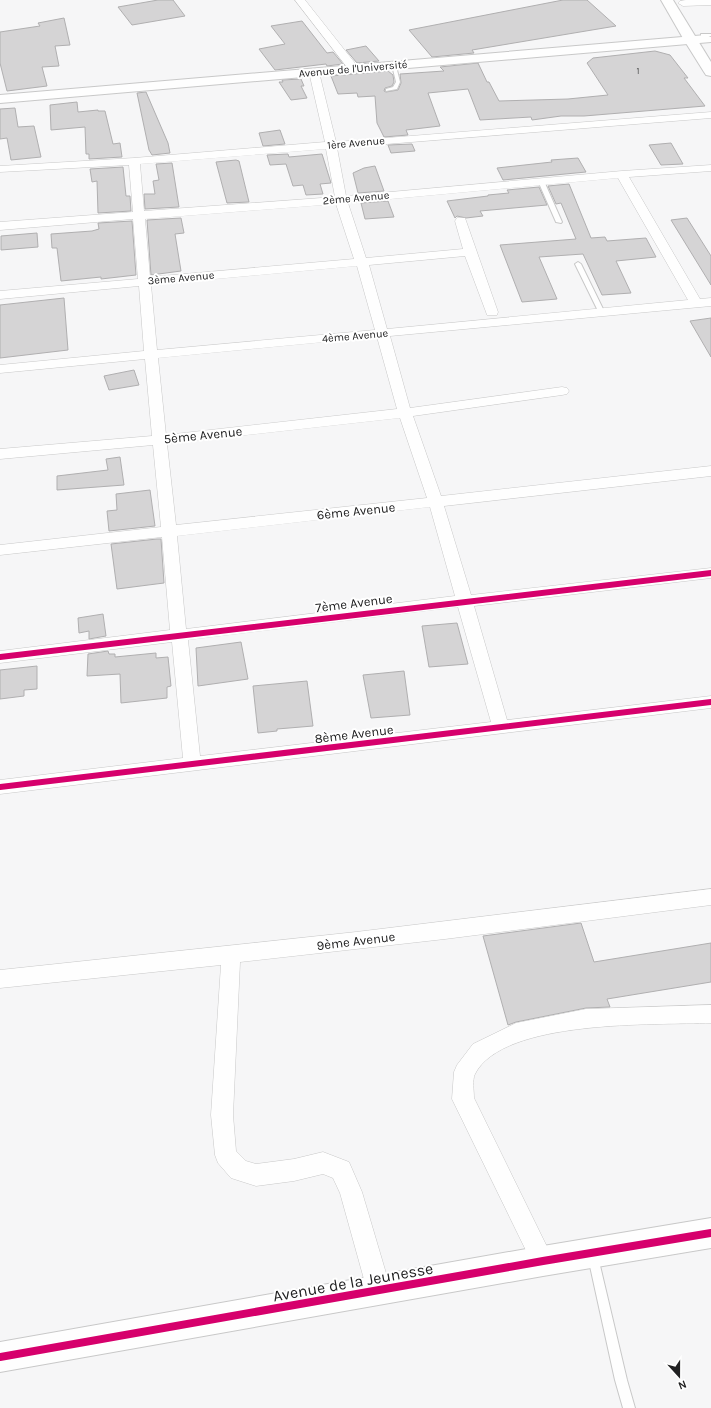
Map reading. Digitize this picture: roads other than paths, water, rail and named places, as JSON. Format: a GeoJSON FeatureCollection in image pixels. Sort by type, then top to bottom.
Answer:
{"type":"FeatureCollection","features":[{"type":"Feature","properties":{"kind":"main road"},"geometry":{"type":"LineString","coordinates":[[667,0],[690,40],[711,72]]}},
{"type":"Feature","properties":{"kind":"main road"},"geometry":{"type":"LineString","coordinates":[[682,2],[708,39]]}},
{"type":"Feature","properties":{"kind":"main road","name":"Avenue de l'Université"},"geometry":{"type":"LineString","coordinates":[[0,99],[708,39]]}},
{"type":"Feature","properties":{"kind":"main road","name":"Avenue de la Jeunesse"},"geometry":{"type":"LineString","coordinates":[[0,1357],[543,1261],[593,1254],[711,1233]]}},
{"type":"Feature","properties":{"kind":"street"},"geometry":{"type":"LineString","coordinates":[[300,0],[354,69]]}},
{"type":"Feature","properties":{"kind":"street"},"geometry":{"type":"LineString","coordinates":[[682,2],[711,2]]}},
{"type":"Feature","properties":{"kind":"street"},"geometry":{"type":"LineString","coordinates":[[314,72],[342,200],[362,263],[405,413],[436,502],[501,727]]}},
{"type":"Feature","properties":{"kind":"street","name":"1ère Avenue"},"geometry":{"type":"LineString","coordinates":[[0,169],[134,161],[711,114]]}},
{"type":"Feature","properties":{"kind":"street"},"geometry":{"type":"LineString","coordinates":[[134,161],[151,354],[170,530],[192,765]]}},
{"type":"Feature","properties":{"kind":"street","name":"2ème Avenue"},"geometry":{"type":"LineString","coordinates":[[0,226],[342,200],[541,181],[711,168]]}},
{"type":"Feature","properties":{"kind":"street"},"geometry":{"type":"LineString","coordinates":[[622,174],[696,304]]}},
{"type":"Feature","properties":{"kind":"street"},"geometry":{"type":"LineString","coordinates":[[461,221],[470,252],[492,312]]}},
{"type":"Feature","properties":{"kind":"street","name":"3ème Avenue"},"geometry":{"type":"LineString","coordinates":[[0,295],[470,252]]}},
{"type":"Feature","properties":{"kind":"street","name":"4ème Avenue"},"geometry":{"type":"LineString","coordinates":[[0,369],[711,302]]}},
{"type":"Feature","properties":{"kind":"street","name":"5ème Avenue"},"geometry":{"type":"LineString","coordinates":[[0,454],[160,440],[405,413],[562,391]]}},
{"type":"Feature","properties":{"kind":"street","name":"6ème Avenue"},"geometry":{"type":"LineString","coordinates":[[0,550],[711,471]]}},
{"type":"Feature","properties":{"kind":"street","name":"7ème Avenue"},"geometry":{"type":"LineString","coordinates":[[0,657],[711,573]]}},
{"type":"Feature","properties":{"kind":"street","name":"8ème Avenue"},"geometry":{"type":"LineString","coordinates":[[0,787],[711,702]]}},
{"type":"Feature","properties":{"kind":"street","name":"9ème Avenue"},"geometry":{"type":"LineString","coordinates":[[0,979],[231,956],[618,909],[711,896]]}},
{"type":"Feature","properties":{"kind":"street"},"geometry":{"type":"LineString","coordinates":[[231,956],[222,1115],[226,1155],[239,1170],[256,1175],[294,1170],[323,1164],[341,1170],[351,1192],[379,1290]]}},
{"type":"Feature","properties":{"kind":"street"},"geometry":{"type":"LineString","coordinates":[[543,1261],[463,1099],[464,1072],[480,1051],[516,1032],[586,1018],[711,1014]]}},
{"type":"Feature","properties":{"kind":"lane"},"geometry":{"type":"LineString","coordinates":[[388,90],[395,88],[397,85],[394,66]]}},
{"type":"Feature","properties":{"kind":"lane"},"geometry":{"type":"LineString","coordinates":[[541,181],[559,222]]}},
{"type":"Feature","properties":{"kind":"lane"},"geometry":{"type":"LineString","coordinates":[[578,264],[602,313]]}},
{"type":"Feature","properties":{"kind":"lane"},"geometry":{"type":"LineString","coordinates":[[593,1254],[621,1380],[629,1408]]}}]}
